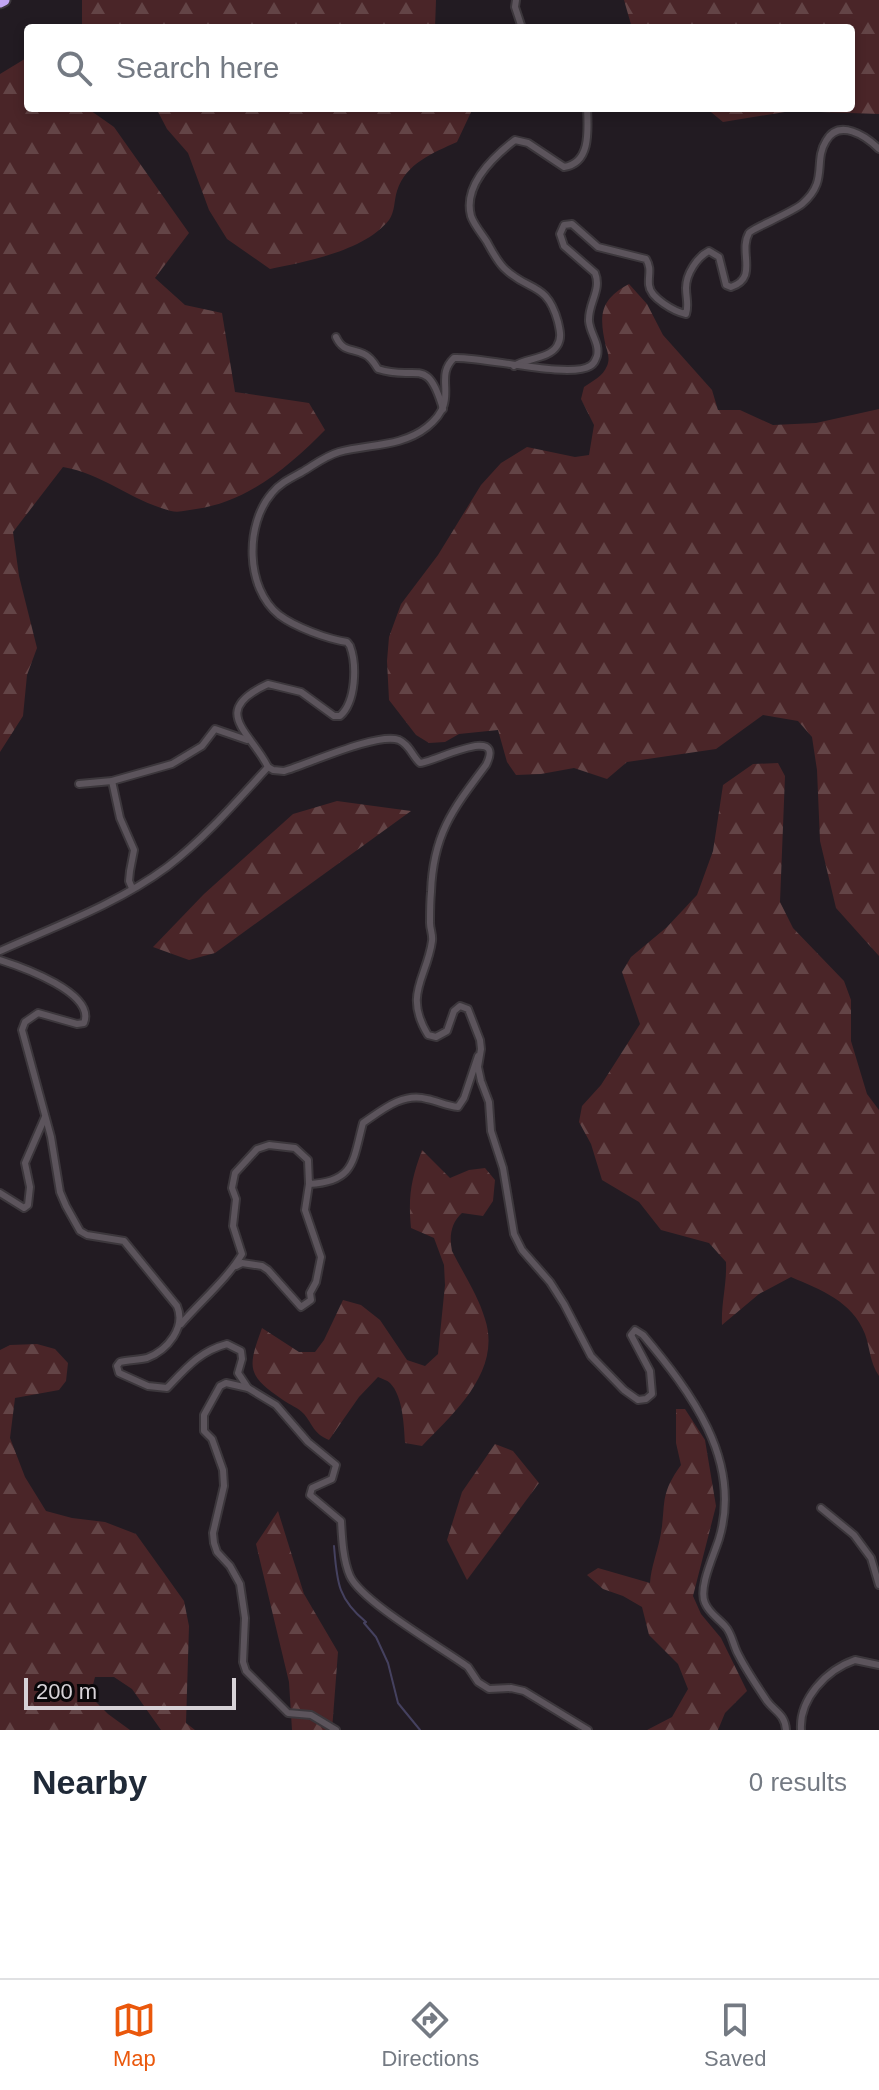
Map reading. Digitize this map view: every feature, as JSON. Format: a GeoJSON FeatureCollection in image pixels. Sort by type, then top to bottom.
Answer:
{"type":"FeatureCollection","features":[{"type":"Feature","properties":{"kind":"street"},"geometry":{"type":"LineString","coordinates":[[516,0],[521,24]]}},
{"type":"Feature","properties":{"kind":"street"},"geometry":{"type":"LineString","coordinates":[[514,366],[553,351],[561,333],[546,296],[502,266],[472,220],[469,204],[479,177],[515,140],[528,143],[564,167],[575,164],[582,158],[587,139],[587,112]]}},
{"type":"Feature","properties":{"kind":"street"},"geometry":{"type":"LineString","coordinates":[[786,1730],[783,1716],[769,1704],[739,1656],[728,1628],[709,1611],[703,1600],[724,1517],[723,1475],[710,1432],[682,1384],[643,1335],[635,1330],[631,1335],[650,1371],[652,1394],[646,1399],[638,1400],[624,1390],[591,1356],[557,1293],[522,1250],[514,1234],[505,1179],[491,1131],[489,1102],[478,1067],[481,1049],[468,1009],[460,1006],[454,1011],[442,1036],[428,1035],[419,1014],[419,980],[433,937],[430,894],[437,845],[444,825],[486,765],[490,751],[478,744],[429,763],[420,763],[407,745],[387,739],[360,744],[284,771],[273,770],[236,720],[237,709],[243,699],[268,684],[292,688],[313,698],[334,716],[340,716],[350,704],[352,651],[347,642],[329,639],[279,615],[263,596],[252,557],[251,539],[261,508],[275,488],[324,457],[414,436],[443,409],[447,401],[445,370],[454,358],[514,366],[583,369],[595,361],[597,342],[589,316],[598,279],[564,246],[560,234],[564,225],[572,224],[598,247],[609,252],[646,259],[652,293],[679,313],[686,314],[686,283],[700,256],[709,251],[719,257],[726,285],[739,284],[747,272],[746,239],[752,228],[780,219],[806,200],[817,184],[828,138],[853,130],[879,149]]}},
{"type":"Feature","properties":{"kind":"street"},"geometry":{"type":"LineString","coordinates":[[336,337],[340,346],[365,354],[378,369],[424,374],[433,382],[443,409]]}},
{"type":"Feature","properties":{"kind":"street"},"geometry":{"type":"LineString","coordinates":[[79,784],[112,781],[154,770],[202,746],[215,729],[251,741]]}},
{"type":"Feature","properties":{"kind":"street"},"geometry":{"type":"LineString","coordinates":[[0,951],[132,888],[166,868],[207,833],[268,767]]}},
{"type":"Feature","properties":{"kind":"street"},"geometry":{"type":"LineString","coordinates":[[112,781],[120,818],[134,850],[129,881],[132,888]]}},
{"type":"Feature","properties":{"kind":"street"},"geometry":{"type":"LineString","coordinates":[[0,960],[50,980],[84,1006],[87,1014],[84,1023],[77,1024],[38,1013],[25,1022],[22,1030],[45,1117],[60,1192],[80,1231],[124,1241],[177,1306],[181,1324]]}},
{"type":"Feature","properties":{"kind":"street"},"geometry":{"type":"LineString","coordinates":[[309,1184],[324,1183],[345,1175],[356,1159],[363,1123],[386,1106],[415,1096],[458,1107],[481,1049]]}},
{"type":"Feature","properties":{"kind":"street"},"geometry":{"type":"LineString","coordinates":[[0,1193],[24,1208],[28,1205],[30,1187],[25,1163],[45,1117]]}},
{"type":"Feature","properties":{"kind":"street"},"geometry":{"type":"LineString","coordinates":[[233,1268],[242,1263],[262,1266],[301,1307],[311,1300],[310,1293],[316,1282],[321,1257],[305,1210],[309,1184],[308,1160],[295,1148],[269,1145],[257,1149],[247,1158],[233,1178],[232,1188],[236,1199],[233,1226],[242,1254],[164,1346],[146,1358],[120,1362],[117,1366],[123,1377],[148,1386],[167,1388],[194,1359],[209,1349],[227,1344],[241,1351],[238,1373],[248,1388]]}},
{"type":"Feature","properties":{"kind":"street"},"geometry":{"type":"LineString","coordinates":[[336,1730],[311,1715],[288,1713],[246,1671],[243,1662],[245,1618],[240,1584],[214,1543],[213,1533],[224,1486],[223,1470],[218,1451],[204,1431],[202,1422],[213,1396],[226,1383],[248,1388],[276,1405],[308,1442],[336,1465],[332,1479],[312,1488],[310,1495],[341,1521],[347,1568],[356,1585],[376,1603],[468,1667],[478,1682],[489,1689],[524,1691],[588,1730]]}},
{"type":"Feature","properties":{"kind":"street"},"geometry":{"type":"LineString","coordinates":[[821,1508],[854,1535],[871,1558],[879,1585]]}},
{"type":"Feature","properties":{"kind":"street"},"geometry":{"type":"LineString","coordinates":[[801,1730],[800,1714],[805,1702],[828,1676],[855,1660],[879,1665]]}},
{"type":"Feature","properties":{"kind":"green space"},"geometry":{"type":"Polygon","coordinates":[[[82,0],[436,0],[435,24],[82,24],[82,0]]]}},
{"type":"Feature","properties":{"kind":"green space"},"geometry":{"type":"Polygon","coordinates":[[[624,0],[879,0],[879,114],[820,112],[855,112],[855,24],[631,24],[624,0]]]}},
{"type":"Feature","properties":{"kind":"green space"},"geometry":{"type":"Polygon","coordinates":[[[24,59],[24,112],[93,112],[114,127],[189,233],[155,278],[185,305],[222,313],[235,392],[309,403],[325,430],[282,469],[250,490],[215,505],[184,511],[174,512],[157,507],[91,475],[63,467],[13,532],[19,576],[37,648],[27,675],[23,716],[0,752],[0,74],[24,59]]]}},
{"type":"Feature","properties":{"kind":"green space"},"geometry":{"type":"Polygon","coordinates":[[[158,112],[471,112],[457,142],[421,160],[407,173],[397,191],[391,217],[378,231],[334,253],[270,269],[227,239],[209,210],[188,153],[167,129],[158,112]]]}},
{"type":"Feature","properties":{"kind":"green space"},"geometry":{"type":"Polygon","coordinates":[[[711,112],[785,112],[723,122],[711,112]]]}},
{"type":"Feature","properties":{"kind":"green space"},"geometry":{"type":"Polygon","coordinates":[[[629,284],[647,304],[663,335],[712,390],[718,410],[740,410],[773,425],[816,423],[879,409],[879,956],[836,908],[820,841],[817,770],[812,737],[798,721],[763,715],[716,749],[627,762],[607,779],[574,768],[516,775],[507,762],[498,730],[459,734],[445,742],[429,743],[416,735],[389,700],[389,637],[401,604],[438,555],[481,485],[501,463],[527,447],[575,457],[589,455],[594,425],[581,399],[584,387],[605,370],[608,363],[602,326],[604,310],[612,296],[629,284]]]}},
{"type":"Feature","properties":{"kind":"green space"},"geometry":{"type":"Polygon","coordinates":[[[778,763],[785,776],[780,902],[793,928],[844,981],[851,1000],[851,1041],[867,1094],[879,1110],[879,1376],[865,1334],[852,1313],[834,1298],[791,1277],[759,1294],[722,1325],[726,1262],[709,1243],[661,1230],[639,1202],[602,1180],[591,1144],[579,1122],[582,1106],[601,1085],[640,1024],[622,972],[631,957],[667,927],[697,895],[713,851],[723,785],[753,764],[778,763]]]}},
{"type":"Feature","properties":{"kind":"green space"},"geometry":{"type":"Polygon","coordinates":[[[337,801],[411,811],[215,953],[189,960],[153,947],[204,894],[293,814],[337,801]]]}},
{"type":"Feature","properties":{"kind":"green space"},"geometry":{"type":"Polygon","coordinates":[[[422,1150],[450,1178],[469,1170],[485,1168],[495,1180],[493,1201],[483,1216],[462,1213],[453,1225],[451,1235],[452,1251],[485,1319],[487,1356],[472,1390],[422,1446],[405,1443],[398,1395],[390,1383],[378,1377],[359,1397],[329,1440],[317,1432],[302,1412],[262,1384],[253,1370],[257,1342],[262,1328],[299,1352],[315,1352],[343,1300],[361,1305],[380,1320],[407,1360],[425,1366],[438,1354],[444,1265],[434,1238],[411,1228],[411,1188],[422,1150]]]}},
{"type":"Feature","properties":{"kind":"green space"},"geometry":{"type":"Polygon","coordinates":[[[37,1344],[55,1349],[68,1363],[66,1381],[59,1390],[15,1398],[10,1438],[25,1477],[46,1511],[105,1522],[136,1534],[184,1601],[189,1626],[186,1723],[195,1730],[161,1730],[132,1689],[114,1677],[95,1677],[90,1696],[130,1730],[0,1730],[0,1350],[10,1345],[37,1344]]]}},
{"type":"Feature","properties":{"kind":"green space"},"geometry":{"type":"Polygon","coordinates":[[[676,1409],[685,1409],[705,1440],[716,1506],[693,1596],[701,1614],[721,1638],[747,1691],[725,1713],[718,1730],[647,1730],[672,1717],[688,1689],[678,1664],[649,1635],[642,1607],[603,1589],[587,1575],[598,1568],[650,1583],[666,1493],[681,1465],[676,1443],[676,1409]]]}},
{"type":"Feature","properties":{"kind":"green space"},"geometry":{"type":"Polygon","coordinates":[[[495,1444],[513,1451],[539,1483],[467,1580],[447,1540],[462,1492],[495,1444]]]}},
{"type":"Feature","properties":{"kind":"green space"},"geometry":{"type":"Polygon","coordinates":[[[278,1511],[304,1594],[338,1652],[332,1730],[292,1730],[289,1682],[256,1544],[278,1511]]]}},
{"type":"Feature","properties":{"kind":"waterway"},"geometry":{"type":"LineString","coordinates":[[334,1546],[338,1579],[344,1597],[376,1637],[388,1663],[398,1703],[420,1730]]}}]}
